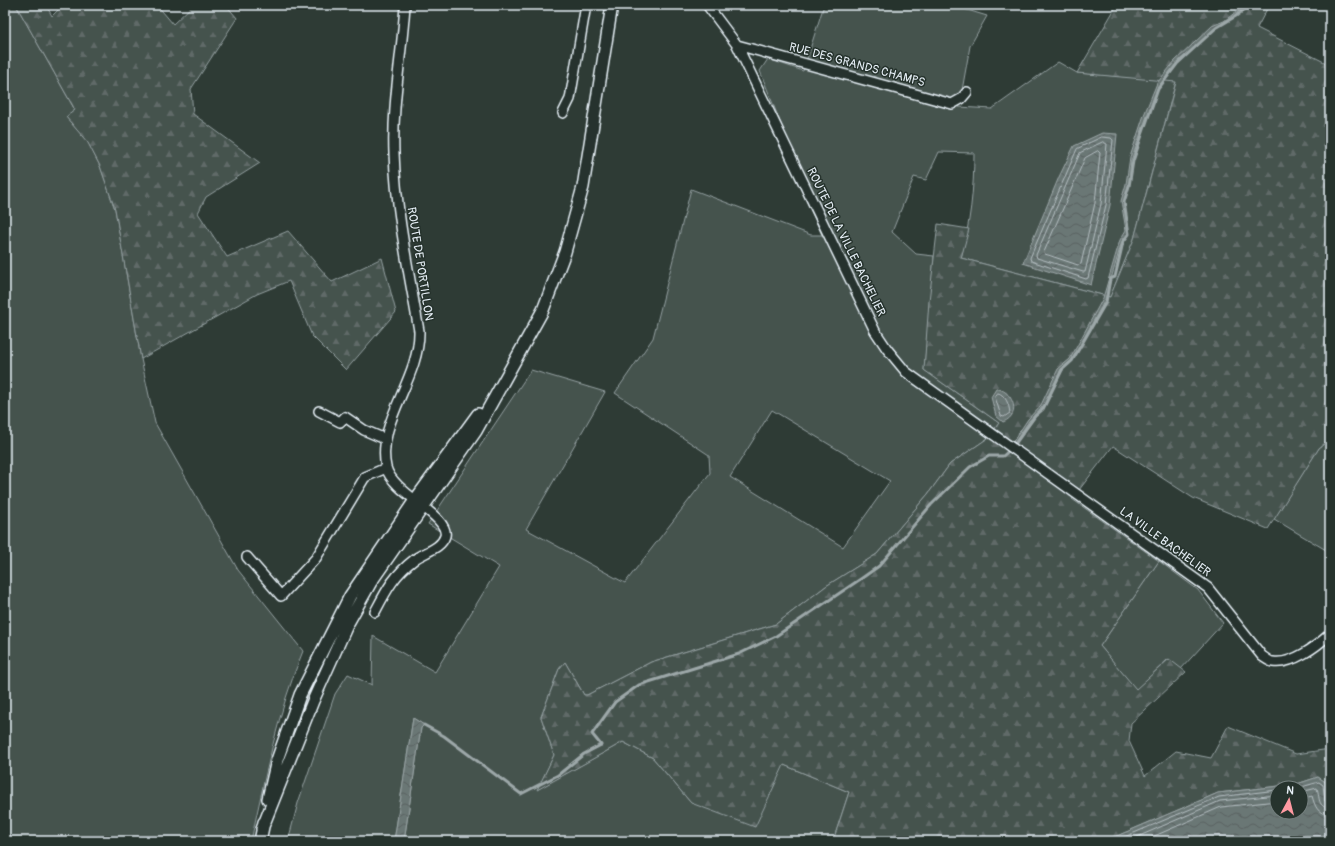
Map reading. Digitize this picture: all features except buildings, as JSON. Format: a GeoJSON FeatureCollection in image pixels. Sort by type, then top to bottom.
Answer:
{"type":"FeatureCollection","features":[{"type":"Feature","properties":{"kind":"street","name":"ROUTE DE PORTILLON"},"geometry":{"type":"LineString","coordinates":[[375,612],[398,573],[416,558],[441,543],[445,536],[445,529],[441,521],[401,489],[390,476],[386,468],[384,452],[385,439],[393,414],[416,359],[419,342],[419,331],[396,189],[394,153],[394,121],[405,5]]}},
{"type":"Feature","properties":{"kind":"street"},"geometry":{"type":"LineString","coordinates":[[563,113],[570,99],[586,5]]}},
{"type":"Feature","properties":{"kind":"street"},"geometry":{"type":"LineString","coordinates":[[260,841],[277,760],[300,695],[350,596],[419,503],[476,430],[543,310],[565,252],[583,187],[612,5]]}},
{"type":"Feature","properties":{"kind":"street","name":"ROUTE DE LA VILLE BACHELIER"},"geometry":{"type":"LineString","coordinates":[[707,5],[737,45],[875,331],[887,349],[906,372],[921,384],[1012,448]]}},
{"type":"Feature","properties":{"kind":"street","name":"RUE DES GRANDS CHAMPS"},"geometry":{"type":"LineString","coordinates":[[737,45],[952,104],[961,99],[967,92]]}},
{"type":"Feature","properties":{"kind":"street"},"geometry":{"type":"LineString","coordinates":[[319,411],[340,422],[345,417],[364,430],[385,439]]}},
{"type":"Feature","properties":{"kind":"street","name":"LA VILLE BACHELIER"},"geometry":{"type":"LineString","coordinates":[[1012,448],[1208,588],[1262,656],[1273,662],[1286,661],[1312,650],[1330,634]]}},
{"type":"Feature","properties":{"kind":"street"},"geometry":{"type":"LineString","coordinates":[[247,557],[281,596],[316,558],[365,476],[386,468]]}},
{"type":"Feature","properties":{"kind":"street"},"geometry":{"type":"LineString","coordinates":[[262,829],[304,721],[348,623],[419,503]]}},
{"type":"Feature","properties":{"kind":"green space"},"geometry":{"type":"Polygon","coordinates":[[[5,5],[16,5],[75,110],[66,117],[88,142],[100,166],[115,209],[141,359],[155,423],[238,570],[303,651],[279,721],[251,841],[5,841],[5,5]]]}},
{"type":"Feature","properties":{"kind":"green space"},"geometry":{"type":"Polygon","coordinates":[[[16,5],[46,5],[52,16],[63,5],[157,5],[173,24],[193,5],[226,5],[237,18],[191,89],[193,114],[260,163],[206,197],[198,213],[227,257],[288,231],[332,282],[382,258],[396,312],[346,370],[312,336],[289,281],[257,294],[141,359],[115,209],[100,166],[88,143],[66,117],[75,110],[16,5]]]}},
{"type":"Feature","properties":{"kind":"green space"},"geometry":{"type":"Polygon","coordinates":[[[824,5],[951,5],[987,16],[970,46],[959,107],[992,109],[1058,62],[1077,73],[1176,81],[1134,239],[1110,297],[961,258],[971,206],[974,153],[939,152],[926,180],[914,177],[892,232],[916,254],[934,256],[924,370],[999,423],[988,438],[950,464],[928,494],[877,554],[826,586],[776,624],[651,662],[587,695],[584,695],[565,662],[559,669],[541,717],[554,755],[538,789],[623,742],[653,758],[691,803],[784,765],[849,792],[833,841],[404,841],[421,728],[424,725],[413,718],[394,841],[288,841],[298,803],[335,694],[348,674],[372,685],[373,636],[435,672],[499,567],[428,524],[531,370],[605,392],[526,529],[625,583],[710,473],[709,455],[615,393],[653,338],[691,189],[811,235],[822,235],[781,146],[788,142],[760,71],[768,59],[803,71],[824,5]],[[772,410],[730,477],[843,547],[890,481],[772,410]]]}},
{"type":"Feature","properties":{"kind":"green space"},"geometry":{"type":"Polygon","coordinates":[[[1117,5],[1269,5],[1257,28],[1330,65],[1330,439],[1319,448],[1268,529],[1193,498],[1113,446],[1072,499],[1159,561],[1100,646],[1136,689],[1169,659],[1186,672],[1131,723],[1129,741],[1145,776],[1176,751],[1211,758],[1228,726],[1296,754],[1330,749],[1330,785],[1318,777],[1309,780],[1269,780],[1269,787],[1218,793],[1105,841],[833,841],[849,792],[784,765],[755,827],[691,803],[653,758],[623,742],[537,790],[554,755],[541,717],[559,669],[565,662],[584,695],[587,695],[651,662],[776,624],[826,586],[877,554],[928,494],[950,464],[988,438],[999,423],[924,370],[929,301],[938,224],[969,229],[961,258],[1110,297],[1134,239],[1176,82],[1077,73],[1117,5]]]}},
{"type":"Feature","properties":{"kind":"green space"},"geometry":{"type":"Polygon","coordinates":[[[1330,439],[1330,545],[1326,550],[1274,519],[1319,448],[1330,439]]]}},
{"type":"Feature","properties":{"kind":"green space"},"geometry":{"type":"Polygon","coordinates":[[[1159,561],[1198,590],[1223,623],[1181,669],[1168,659],[1136,690],[1100,646],[1159,561]]]}},
{"type":"Feature","properties":{"kind":"water"},"geometry":{"type":"Polygon","coordinates":[[[1245,5],[1248,5],[1214,29],[1177,64],[1157,88],[1131,161],[1129,183],[1124,203],[1128,233],[1122,241],[1105,300],[1072,360],[1061,369],[1046,403],[1029,421],[1014,444],[1012,443],[1028,419],[1041,405],[1058,369],[1070,359],[1103,298],[1120,240],[1126,230],[1121,201],[1126,184],[1130,157],[1144,115],[1157,83],[1175,61],[1212,26],[1224,21],[1245,5]]]}},
{"type":"Feature","properties":{"kind":"water"},"geometry":{"type":"Polygon","coordinates":[[[1102,133],[1117,134],[1110,205],[1091,285],[1023,263],[1059,177],[1074,146],[1102,133]]]}},
{"type":"Feature","properties":{"kind":"water"},"geometry":{"type":"Polygon","coordinates":[[[996,389],[1006,393],[1013,402],[1013,413],[1003,422],[996,416],[991,397],[996,389]]]}},
{"type":"Feature","properties":{"kind":"water"},"geometry":{"type":"Polygon","coordinates":[[[413,718],[424,725],[421,728],[404,841],[394,841],[413,718]]]}},
{"type":"Feature","properties":{"kind":"water"},"geometry":{"type":"Polygon","coordinates":[[[1318,777],[1330,785],[1327,786],[1328,800],[1330,800],[1330,841],[1105,841],[1218,793],[1269,787],[1269,820],[1309,820],[1309,780],[1318,777]]]}},
{"type":"Feature","properties":{"kind":"waterway"},"geometry":{"type":"LineString","coordinates":[[424,725],[444,736],[521,794],[558,775],[584,754],[601,745],[592,734],[615,702],[639,685],[739,654],[776,636],[879,566],[931,505],[970,467],[989,456],[1003,456],[1012,448],[1035,416],[1043,409],[1062,370],[1072,361],[1106,302],[1110,279],[1115,277],[1123,242],[1129,234],[1124,202],[1129,186],[1133,161],[1158,89],[1177,64],[1216,28],[1236,16],[1250,5]]}}]}
